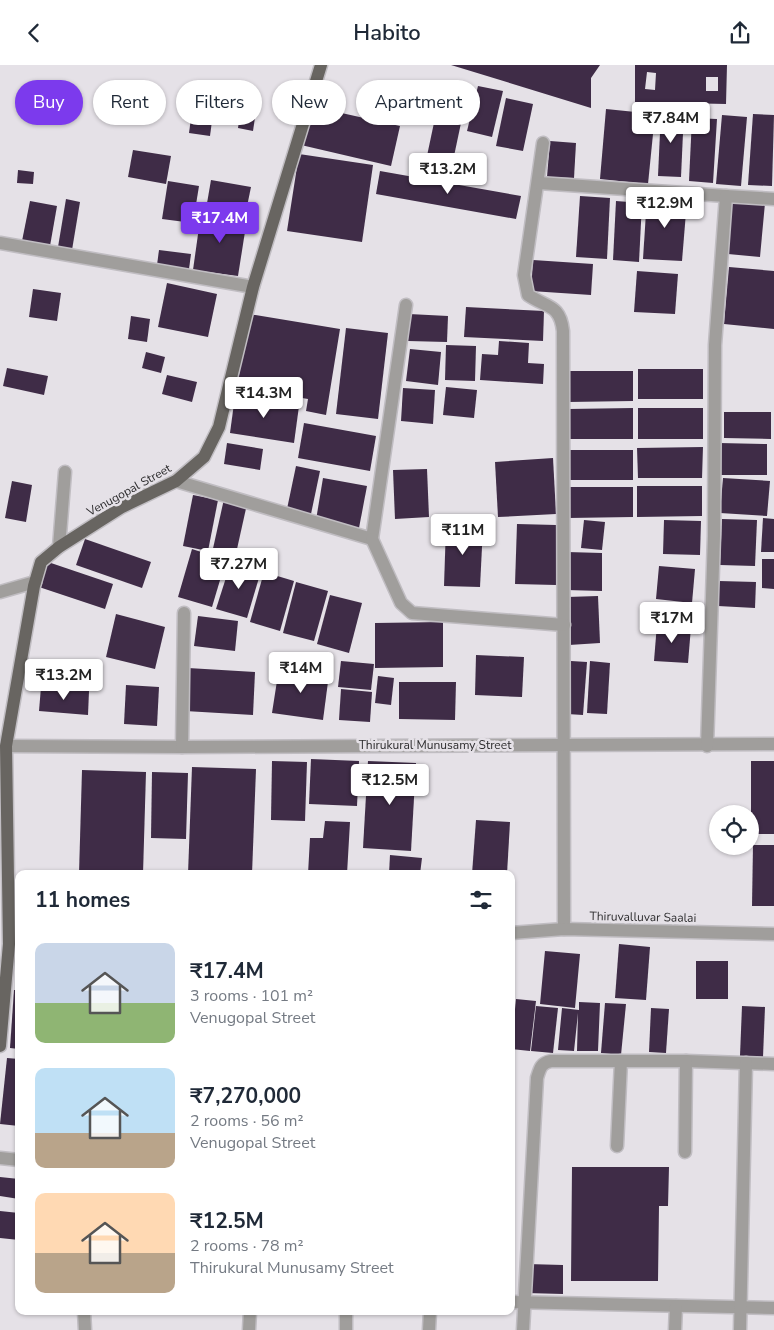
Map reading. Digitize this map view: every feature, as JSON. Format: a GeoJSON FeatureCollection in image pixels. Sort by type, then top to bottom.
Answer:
{"type":"FeatureCollection","features":[{"type":"Feature","properties":{"kind":"main road","name":"Venugopal Street"},"geometry":{"type":"LineString","coordinates":[[0,1046],[8,946],[6,746],[35,582],[41,562],[58,547],[122,507],[176,481],[204,457],[219,427],[253,287],[321,65]]}},
{"type":"Feature","properties":{"kind":"street"},"geometry":{"type":"LineString","coordinates":[[543,143],[539,183],[524,275],[528,295],[552,307],[558,313],[563,331],[564,929]]}},
{"type":"Feature","properties":{"kind":"street"},"geometry":{"type":"LineString","coordinates":[[539,183],[774,199]]}},
{"type":"Feature","properties":{"kind":"street"},"geometry":{"type":"LineString","coordinates":[[707,746],[714,536],[715,345],[726,196]]}},
{"type":"Feature","properties":{"kind":"street"},"geometry":{"type":"LineString","coordinates":[[0,243],[253,287]]}},
{"type":"Feature","properties":{"kind":"street"},"geometry":{"type":"LineString","coordinates":[[406,305],[372,539],[401,603],[412,613],[564,625]]}},
{"type":"Feature","properties":{"kind":"street"},"geometry":{"type":"LineString","coordinates":[[58,547],[65,472]]}},
{"type":"Feature","properties":{"kind":"street"},"geometry":{"type":"LineString","coordinates":[[176,481],[372,539]]}},
{"type":"Feature","properties":{"kind":"street"},"geometry":{"type":"LineString","coordinates":[[0,592],[35,582]]}},
{"type":"Feature","properties":{"kind":"street"},"geometry":{"type":"LineString","coordinates":[[182,747],[184,613]]}},
{"type":"Feature","properties":{"kind":"street","name":"Thirukural Munusamy Street"},"geometry":{"type":"LineString","coordinates":[[6,746],[182,747],[563,744],[707,746],[774,744]]}},
{"type":"Feature","properties":{"kind":"street","name":"Thiruvalluvar Saalai"},"geometry":{"type":"LineString","coordinates":[[515,933],[564,929],[774,934]]}},
{"type":"Feature","properties":{"kind":"street"},"geometry":{"type":"LineString","coordinates":[[522,1330],[517,1303],[536,1078],[540,1067],[545,1062],[552,1061],[686,1061],[774,1064]]}},
{"type":"Feature","properties":{"kind":"street"},"geometry":{"type":"LineString","coordinates":[[617,1146],[621,1061]]}},
{"type":"Feature","properties":{"kind":"street"},"geometry":{"type":"LineString","coordinates":[[685,1152],[686,1061]]}},
{"type":"Feature","properties":{"kind":"street"},"geometry":{"type":"LineString","coordinates":[[740,1330],[746,1063]]}},
{"type":"Feature","properties":{"kind":"street"},"geometry":{"type":"LineString","coordinates":[[0,1158],[15,1160]]}},
{"type":"Feature","properties":{"kind":"street"},"geometry":{"type":"LineString","coordinates":[[517,1303],[774,1308]]}},
{"type":"Feature","properties":{"kind":"street"},"geometry":{"type":"LineString","coordinates":[[675,1330],[676,1306]]}},
{"type":"Feature","properties":{"kind":"street"},"geometry":{"type":"LineString","coordinates":[[84,1315],[85,1330]]}},
{"type":"Feature","properties":{"kind":"street"},"geometry":{"type":"LineString","coordinates":[[249,1330],[250,1315]]}},
{"type":"Feature","properties":{"kind":"street"},"geometry":{"type":"LineString","coordinates":[[346,1315],[346,1330]]}},
{"type":"Feature","properties":{"kind":"street"},"geometry":{"type":"LineString","coordinates":[[429,1330],[430,1315]]}},
{"type":"Feature","properties":{"kind":"building"},"geometry":{"type":"Polygon","coordinates":[[[451,65],[600,65],[591,78],[591,108],[451,65]]]}},
{"type":"Feature","properties":{"kind":"building"},"geometry":{"type":"Polygon","coordinates":[[[635,65],[727,65],[726,104],[635,102],[635,65]],[[647,72],[645,89],[655,90],[656,73],[647,72]],[[706,77],[706,91],[718,91],[718,77],[706,77]]]}},
{"type":"Feature","properties":{"kind":"building"},"geometry":{"type":"Polygon","coordinates":[[[480,86],[503,91],[492,137],[467,131],[468,125],[480,125],[480,86]]]}},
{"type":"Feature","properties":{"kind":"building"},"geometry":{"type":"Polygon","coordinates":[[[506,98],[533,104],[523,151],[496,146],[506,98]]]}},
{"type":"Feature","properties":{"kind":"building"},"geometry":{"type":"Polygon","coordinates":[[[606,109],[655,114],[648,184],[600,179],[606,109]]]}},
{"type":"Feature","properties":{"kind":"building"},"geometry":{"type":"Polygon","coordinates":[[[661,111],[684,111],[681,177],[658,176],[661,111]]]}},
{"type":"Feature","properties":{"kind":"building"},"geometry":{"type":"Polygon","coordinates":[[[346,114],[356,116],[356,125],[400,126],[391,166],[301,145],[306,125],[346,125],[346,114]]]}},
{"type":"Feature","properties":{"kind":"building"},"geometry":{"type":"Polygon","coordinates":[[[753,114],[774,115],[772,186],[748,185],[753,114]]]}},
{"type":"Feature","properties":{"kind":"building"},"geometry":{"type":"Polygon","coordinates":[[[722,115],[747,117],[741,186],[716,184],[722,115]]]}},
{"type":"Feature","properties":{"kind":"building"},"geometry":{"type":"Polygon","coordinates":[[[692,118],[717,119],[713,183],[689,181],[692,118]]]}},
{"type":"Feature","properties":{"kind":"building"},"geometry":{"type":"Polygon","coordinates":[[[190,125],[211,125],[210,136],[189,133],[190,125]]]}},
{"type":"Feature","properties":{"kind":"building"},"geometry":{"type":"Polygon","coordinates":[[[238,125],[254,125],[253,131],[238,128],[238,125]]]}},
{"type":"Feature","properties":{"kind":"building"},"geometry":{"type":"Polygon","coordinates":[[[434,125],[461,125],[450,175],[424,170],[434,125]]]}},
{"type":"Feature","properties":{"kind":"building"},"geometry":{"type":"Polygon","coordinates":[[[550,141],[576,143],[574,178],[547,177],[550,141]]]}},
{"type":"Feature","properties":{"kind":"building"},"geometry":{"type":"Polygon","coordinates":[[[133,150],[171,156],[166,184],[128,177],[133,150]]]}},
{"type":"Feature","properties":{"kind":"building"},"geometry":{"type":"Polygon","coordinates":[[[299,154],[373,165],[362,242],[287,231],[299,154]]]}},
{"type":"Feature","properties":{"kind":"building"},"geometry":{"type":"Polygon","coordinates":[[[18,170],[34,172],[33,184],[17,183],[18,170]]]}},
{"type":"Feature","properties":{"kind":"building"},"geometry":{"type":"Polygon","coordinates":[[[380,171],[521,196],[516,219],[376,194],[380,171]]]}},
{"type":"Feature","properties":{"kind":"building"},"geometry":{"type":"Polygon","coordinates":[[[211,180],[251,187],[245,216],[206,209],[211,180]]]}},
{"type":"Feature","properties":{"kind":"building"},"geometry":{"type":"Polygon","coordinates":[[[168,181],[199,186],[193,223],[162,219],[168,181]]]}},
{"type":"Feature","properties":{"kind":"building"},"geometry":{"type":"Polygon","coordinates":[[[580,196],[610,198],[607,259],[576,257],[580,196]]]}},
{"type":"Feature","properties":{"kind":"building"},"geometry":{"type":"Polygon","coordinates":[[[647,197],[687,200],[682,261],[643,259],[647,197]]]}},
{"type":"Feature","properties":{"kind":"building"},"geometry":{"type":"Polygon","coordinates":[[[66,199],[80,202],[72,250],[58,247],[66,199]]]}},
{"type":"Feature","properties":{"kind":"building"},"geometry":{"type":"Polygon","coordinates":[[[30,201],[57,206],[50,246],[22,241],[30,201]]]}},
{"type":"Feature","properties":{"kind":"building"},"geometry":{"type":"Polygon","coordinates":[[[616,201],[642,203],[639,262],[613,260],[616,201]]]}},
{"type":"Feature","properties":{"kind":"building"},"geometry":{"type":"Polygon","coordinates":[[[732,201],[765,203],[760,257],[728,254],[732,201]]]}},
{"type":"Feature","properties":{"kind":"building"},"geometry":{"type":"Polygon","coordinates":[[[201,213],[247,219],[238,276],[193,270],[201,213]]]}},
{"type":"Feature","properties":{"kind":"building"},"geometry":{"type":"Polygon","coordinates":[[[159,250],[191,254],[189,269],[157,265],[159,250]]]}},
{"type":"Feature","properties":{"kind":"building"},"geometry":{"type":"Polygon","coordinates":[[[533,260],[593,264],[591,295],[531,291],[533,260]]]}},
{"type":"Feature","properties":{"kind":"building"},"geometry":{"type":"Polygon","coordinates":[[[729,267],[774,271],[774,329],[724,324],[729,267]]]}},
{"type":"Feature","properties":{"kind":"building"},"geometry":{"type":"Polygon","coordinates":[[[637,271],[678,274],[675,314],[634,312],[637,271]]]}},
{"type":"Feature","properties":{"kind":"building"},"geometry":{"type":"Polygon","coordinates":[[[167,283],[217,294],[208,337],[158,327],[167,283]]]}},
{"type":"Feature","properties":{"kind":"building"},"geometry":{"type":"Polygon","coordinates":[[[33,289],[61,293],[57,321],[29,317],[33,289]]]}},
{"type":"Feature","properties":{"kind":"building"},"geometry":{"type":"Polygon","coordinates":[[[466,307],[544,311],[543,341],[464,337],[466,307]]]}},
{"type":"Feature","properties":{"kind":"building"},"geometry":{"type":"Polygon","coordinates":[[[249,314],[340,329],[326,415],[306,411],[308,399],[237,387],[249,314]]]}},
{"type":"Feature","properties":{"kind":"building"},"geometry":{"type":"Polygon","coordinates":[[[409,314],[448,316],[447,342],[408,341],[409,314]]]}},
{"type":"Feature","properties":{"kind":"building"},"geometry":{"type":"Polygon","coordinates":[[[131,316],[150,319],[147,342],[128,339],[131,316]]]}},
{"type":"Feature","properties":{"kind":"building"},"geometry":{"type":"Polygon","coordinates":[[[346,328],[388,333],[378,419],[336,414],[346,328]]]}},
{"type":"Feature","properties":{"kind":"building"},"geometry":{"type":"Polygon","coordinates":[[[499,341],[529,343],[528,363],[544,364],[543,384],[480,380],[482,354],[498,355],[499,341]]]}},
{"type":"Feature","properties":{"kind":"building"},"geometry":{"type":"Polygon","coordinates":[[[446,345],[476,346],[475,381],[445,380],[446,345]]]}},
{"type":"Feature","properties":{"kind":"building"},"geometry":{"type":"Polygon","coordinates":[[[410,349],[441,352],[438,385],[406,381],[410,349]]]}},
{"type":"Feature","properties":{"kind":"building"},"geometry":{"type":"Polygon","coordinates":[[[146,352],[165,357],[161,373],[142,368],[146,352]]]}},
{"type":"Feature","properties":{"kind":"building"},"geometry":{"type":"Polygon","coordinates":[[[7,368],[48,376],[44,395],[3,386],[7,368]]]}},
{"type":"Feature","properties":{"kind":"building"},"geometry":{"type":"Polygon","coordinates":[[[638,369],[703,369],[703,399],[638,399],[638,369]]]}},
{"type":"Feature","properties":{"kind":"building"},"geometry":{"type":"Polygon","coordinates":[[[567,371],[633,371],[633,401],[568,402],[567,371]]]}},
{"type":"Feature","properties":{"kind":"building"},"geometry":{"type":"Polygon","coordinates":[[[167,375],[197,382],[192,402],[162,394],[167,375]]]}},
{"type":"Feature","properties":{"kind":"building"},"geometry":{"type":"Polygon","coordinates":[[[446,387],[477,390],[474,418],[443,415],[446,387]]]}},
{"type":"Feature","properties":{"kind":"building"},"geometry":{"type":"Polygon","coordinates":[[[403,388],[435,390],[433,424],[401,421],[403,388]]]}},
{"type":"Feature","properties":{"kind":"building"},"geometry":{"type":"Polygon","coordinates":[[[235,396],[299,406],[294,443],[230,433],[235,396]]]}},
{"type":"Feature","properties":{"kind":"building"},"geometry":{"type":"Polygon","coordinates":[[[633,408],[633,439],[568,439],[568,409],[633,408]]]}},
{"type":"Feature","properties":{"kind":"building"},"geometry":{"type":"Polygon","coordinates":[[[638,408],[703,408],[703,439],[638,439],[638,408]]]}},
{"type":"Feature","properties":{"kind":"building"},"geometry":{"type":"Polygon","coordinates":[[[724,412],[771,412],[771,439],[724,438],[724,412]]]}},
{"type":"Feature","properties":{"kind":"building"},"geometry":{"type":"Polygon","coordinates":[[[304,423],[376,436],[370,471],[298,458],[304,423]]]}},
{"type":"Feature","properties":{"kind":"building"},"geometry":{"type":"Polygon","coordinates":[[[227,443],[263,449],[260,470],[224,464],[227,443]]]}},
{"type":"Feature","properties":{"kind":"building"},"geometry":{"type":"Polygon","coordinates":[[[719,443],[767,444],[767,475],[719,475],[719,443]]]}},
{"type":"Feature","properties":{"kind":"building"},"geometry":{"type":"Polygon","coordinates":[[[703,447],[702,478],[638,478],[637,448],[703,447]]]}},
{"type":"Feature","properties":{"kind":"building"},"geometry":{"type":"Polygon","coordinates":[[[568,450],[633,450],[633,480],[568,480],[568,450]]]}},
{"type":"Feature","properties":{"kind":"building"},"geometry":{"type":"Polygon","coordinates":[[[553,458],[556,514],[498,517],[495,462],[553,458]]]}},
{"type":"Feature","properties":{"kind":"building"},"geometry":{"type":"Polygon","coordinates":[[[296,466],[320,471],[311,514],[287,509],[296,466]]]}},
{"type":"Feature","properties":{"kind":"building"},"geometry":{"type":"Polygon","coordinates":[[[427,469],[429,517],[395,519],[393,470],[427,469]]]}},
{"type":"Feature","properties":{"kind":"building"},"geometry":{"type":"Polygon","coordinates":[[[323,478],[367,486],[359,528],[316,520],[323,478]]]}},
{"type":"Feature","properties":{"kind":"building"},"geometry":{"type":"Polygon","coordinates":[[[723,478],[770,481],[767,516],[720,513],[723,478]]]}},
{"type":"Feature","properties":{"kind":"building"},"geometry":{"type":"Polygon","coordinates":[[[12,481],[32,485],[26,522],[5,518],[12,481]]]}},
{"type":"Feature","properties":{"kind":"building"},"geometry":{"type":"Polygon","coordinates":[[[637,486],[702,486],[702,516],[637,517],[637,486]]]}},
{"type":"Feature","properties":{"kind":"building"},"geometry":{"type":"Polygon","coordinates":[[[568,487],[633,487],[633,517],[568,518],[568,487]]]}},
{"type":"Feature","properties":{"kind":"building"},"geometry":{"type":"Polygon","coordinates":[[[193,495],[218,500],[208,551],[183,546],[193,495]]]}},
{"type":"Feature","properties":{"kind":"building"},"geometry":{"type":"Polygon","coordinates":[[[224,499],[247,504],[235,558],[212,553],[224,499]]]}},
{"type":"Feature","properties":{"kind":"building"},"geometry":{"type":"Polygon","coordinates":[[[763,518],[774,519],[774,552],[761,552],[763,518]]]}},
{"type":"Feature","properties":{"kind":"building"},"geometry":{"type":"Polygon","coordinates":[[[722,519],[757,520],[755,566],[720,565],[722,519]]]}},
{"type":"Feature","properties":{"kind":"building"},"geometry":{"type":"Polygon","coordinates":[[[584,520],[605,522],[602,550],[581,548],[584,520]]]}},
{"type":"Feature","properties":{"kind":"building"},"geometry":{"type":"Polygon","coordinates":[[[664,520],[701,521],[700,555],[663,554],[664,520]]]}},
{"type":"Feature","properties":{"kind":"building"},"geometry":{"type":"Polygon","coordinates":[[[517,524],[556,525],[556,585],[515,584],[517,524]]]}},
{"type":"Feature","properties":{"kind":"building"},"geometry":{"type":"Polygon","coordinates":[[[446,526],[483,527],[480,587],[444,586],[446,526]]]}},
{"type":"Feature","properties":{"kind":"building"},"geometry":{"type":"Polygon","coordinates":[[[85,539],[151,562],[142,588],[76,565],[85,539]]]}},
{"type":"Feature","properties":{"kind":"building"},"geometry":{"type":"Polygon","coordinates":[[[192,549],[226,560],[212,607],[178,597],[192,549]]]}},
{"type":"Feature","properties":{"kind":"building"},"geometry":{"type":"Polygon","coordinates":[[[567,552],[602,553],[602,591],[566,590],[567,552]]]}},
{"type":"Feature","properties":{"kind":"building"},"geometry":{"type":"Polygon","coordinates":[[[762,559],[774,559],[774,589],[762,588],[762,559]]]}},
{"type":"Feature","properties":{"kind":"building"},"geometry":{"type":"Polygon","coordinates":[[[48,562],[113,584],[105,609],[39,587],[48,562]]]}},
{"type":"Feature","properties":{"kind":"building"},"geometry":{"type":"Polygon","coordinates":[[[231,562],[261,571],[247,618],[216,609],[231,562]]]}},
{"type":"Feature","properties":{"kind":"building"},"geometry":{"type":"Polygon","coordinates":[[[659,566],[695,569],[692,603],[656,599],[659,566]]]}},
{"type":"Feature","properties":{"kind":"building"},"geometry":{"type":"Polygon","coordinates":[[[264,572],[294,581],[280,631],[250,622],[264,572]]]}},
{"type":"Feature","properties":{"kind":"building"},"geometry":{"type":"Polygon","coordinates":[[[719,581],[756,582],[755,608],[718,606],[719,581]]]}},
{"type":"Feature","properties":{"kind":"building"},"geometry":{"type":"Polygon","coordinates":[[[296,582],[328,591],[314,641],[283,633],[296,582]]]}},
{"type":"Feature","properties":{"kind":"building"},"geometry":{"type":"Polygon","coordinates":[[[330,595],[362,603],[349,653],[317,644],[330,595]]]}},
{"type":"Feature","properties":{"kind":"building"},"geometry":{"type":"Polygon","coordinates":[[[598,596],[600,643],[569,645],[567,597],[598,596]]]}},
{"type":"Feature","properties":{"kind":"building"},"geometry":{"type":"Polygon","coordinates":[[[116,614],[165,627],[155,669],[106,657],[116,614]]]}},
{"type":"Feature","properties":{"kind":"building"},"geometry":{"type":"Polygon","coordinates":[[[198,616],[238,621],[235,651],[194,646],[198,616]]]}},
{"type":"Feature","properties":{"kind":"building"},"geometry":{"type":"Polygon","coordinates":[[[443,622],[443,667],[375,668],[375,623],[443,622]]]}},
{"type":"Feature","properties":{"kind":"building"},"geometry":{"type":"Polygon","coordinates":[[[657,624],[691,627],[688,663],[654,661],[657,624]]]}},
{"type":"Feature","properties":{"kind":"building"},"geometry":{"type":"Polygon","coordinates":[[[476,655],[524,657],[522,697],[475,695],[476,655]]]}},
{"type":"Feature","properties":{"kind":"building"},"geometry":{"type":"Polygon","coordinates":[[[341,661],[374,664],[371,690],[338,687],[341,661]]]}},
{"type":"Feature","properties":{"kind":"building"},"geometry":{"type":"Polygon","coordinates":[[[571,661],[587,662],[583,715],[567,714],[571,661]]]}},
{"type":"Feature","properties":{"kind":"building"},"geometry":{"type":"Polygon","coordinates":[[[590,661],[610,663],[607,714],[587,713],[590,661]]]}},
{"type":"Feature","properties":{"kind":"building"},"geometry":{"type":"Polygon","coordinates":[[[188,668],[255,672],[253,715],[185,711],[188,668]]]}},
{"type":"Feature","properties":{"kind":"building"},"geometry":{"type":"Polygon","coordinates":[[[279,668],[329,674],[323,720],[272,713],[279,668]]]}},
{"type":"Feature","properties":{"kind":"building"},"geometry":{"type":"Polygon","coordinates":[[[378,676],[394,678],[391,705],[375,703],[378,676]]]}},
{"type":"Feature","properties":{"kind":"building"},"geometry":{"type":"Polygon","coordinates":[[[399,682],[456,682],[455,720],[399,719],[399,682]]]}},
{"type":"Feature","properties":{"kind":"building"},"geometry":{"type":"Polygon","coordinates":[[[126,685],[159,687],[157,726],[124,724],[126,685]]]}},
{"type":"Feature","properties":{"kind":"building"},"geometry":{"type":"Polygon","coordinates":[[[41,687],[89,691],[88,715],[39,711],[41,687]]]}},
{"type":"Feature","properties":{"kind":"building"},"geometry":{"type":"Polygon","coordinates":[[[341,689],[372,692],[370,722],[339,720],[341,689]]]}},
{"type":"Feature","properties":{"kind":"building"},"geometry":{"type":"Polygon","coordinates":[[[311,759],[359,761],[357,806],[309,804],[311,759]]]}},
{"type":"Feature","properties":{"kind":"building"},"geometry":{"type":"Polygon","coordinates":[[[272,761],[307,762],[305,821],[271,820],[272,761]]]}},
{"type":"Feature","properties":{"kind":"building"},"geometry":{"type":"Polygon","coordinates":[[[368,761],[416,763],[411,851],[363,848],[368,761]]]}},
{"type":"Feature","properties":{"kind":"building"},"geometry":{"type":"Polygon","coordinates":[[[751,761],[774,761],[774,834],[759,834],[759,805],[751,805],[751,761]]]}},
{"type":"Feature","properties":{"kind":"building"},"geometry":{"type":"Polygon","coordinates":[[[192,767],[256,769],[252,870],[188,870],[192,767]]]}},
{"type":"Feature","properties":{"kind":"building"},"geometry":{"type":"Polygon","coordinates":[[[82,770],[146,772],[143,870],[79,870],[82,770]]]}},
{"type":"Feature","properties":{"kind":"building"},"geometry":{"type":"Polygon","coordinates":[[[152,772],[188,773],[186,839],[151,838],[152,772]]]}},
{"type":"Feature","properties":{"kind":"building"},"geometry":{"type":"Polygon","coordinates":[[[476,820],[510,822],[507,870],[472,870],[476,820]]]}},
{"type":"Feature","properties":{"kind":"building"},"geometry":{"type":"Polygon","coordinates":[[[325,821],[350,822],[347,870],[308,870],[310,838],[323,838],[325,821]]]}},
{"type":"Feature","properties":{"kind":"building"},"geometry":{"type":"Polygon","coordinates":[[[759,845],[774,845],[774,906],[752,906],[753,855],[759,855],[759,845]]]}},
{"type":"Feature","properties":{"kind":"building"},"geometry":{"type":"Polygon","coordinates":[[[390,855],[422,858],[420,870],[389,870],[390,855]]]}},
{"type":"Feature","properties":{"kind":"building"},"geometry":{"type":"Polygon","coordinates":[[[619,944],[650,947],[646,1000],[615,998],[619,944]]]}},
{"type":"Feature","properties":{"kind":"building"},"geometry":{"type":"Polygon","coordinates":[[[545,951],[580,954],[575,1008],[540,1004],[545,951]]]}},
{"type":"Feature","properties":{"kind":"building"},"geometry":{"type":"Polygon","coordinates":[[[696,961],[728,961],[728,999],[696,999],[696,961]]]}},
{"type":"Feature","properties":{"kind":"building"},"geometry":{"type":"Polygon","coordinates":[[[14,990],[15,990],[15,1049],[10,1048],[14,990]]]}},
{"type":"Feature","properties":{"kind":"building"},"geometry":{"type":"Polygon","coordinates":[[[516,999],[536,1001],[530,1051],[515,1049],[516,999]]]}},
{"type":"Feature","properties":{"kind":"building"},"geometry":{"type":"Polygon","coordinates":[[[579,1002],[600,1003],[598,1051],[577,1051],[578,1013],[574,1051],[558,1050],[562,1008],[579,1010],[579,1002]]]}},
{"type":"Feature","properties":{"kind":"building"},"geometry":{"type":"Polygon","coordinates":[[[605,1003],[626,1004],[621,1055],[601,1053],[605,1003]]]}},
{"type":"Feature","properties":{"kind":"building"},"geometry":{"type":"Polygon","coordinates":[[[536,1006],[558,1008],[553,1053],[531,1051],[536,1006]]]}},
{"type":"Feature","properties":{"kind":"building"},"geometry":{"type":"Polygon","coordinates":[[[742,1006],[765,1007],[763,1057],[740,1056],[742,1006]]]}},
{"type":"Feature","properties":{"kind":"building"},"geometry":{"type":"Polygon","coordinates":[[[651,1008],[669,1009],[666,1053],[649,1052],[651,1008]]]}},
{"type":"Feature","properties":{"kind":"building"},"geometry":{"type":"Polygon","coordinates":[[[7,1058],[15,1059],[15,1126],[0,1124],[7,1058]]]}},
{"type":"Feature","properties":{"kind":"building"},"geometry":{"type":"Polygon","coordinates":[[[572,1167],[669,1167],[668,1206],[659,1206],[658,1281],[571,1281],[572,1167]]]}},
{"type":"Feature","properties":{"kind":"building"},"geometry":{"type":"Polygon","coordinates":[[[0,1177],[15,1179],[15,1198],[0,1196],[0,1177]]]}},
{"type":"Feature","properties":{"kind":"building"},"geometry":{"type":"Polygon","coordinates":[[[0,1211],[15,1213],[15,1240],[0,1238],[0,1211]]]}},
{"type":"Feature","properties":{"kind":"building"},"geometry":{"type":"Polygon","coordinates":[[[527,1264],[563,1265],[563,1294],[526,1293],[527,1264]]]}}]}
